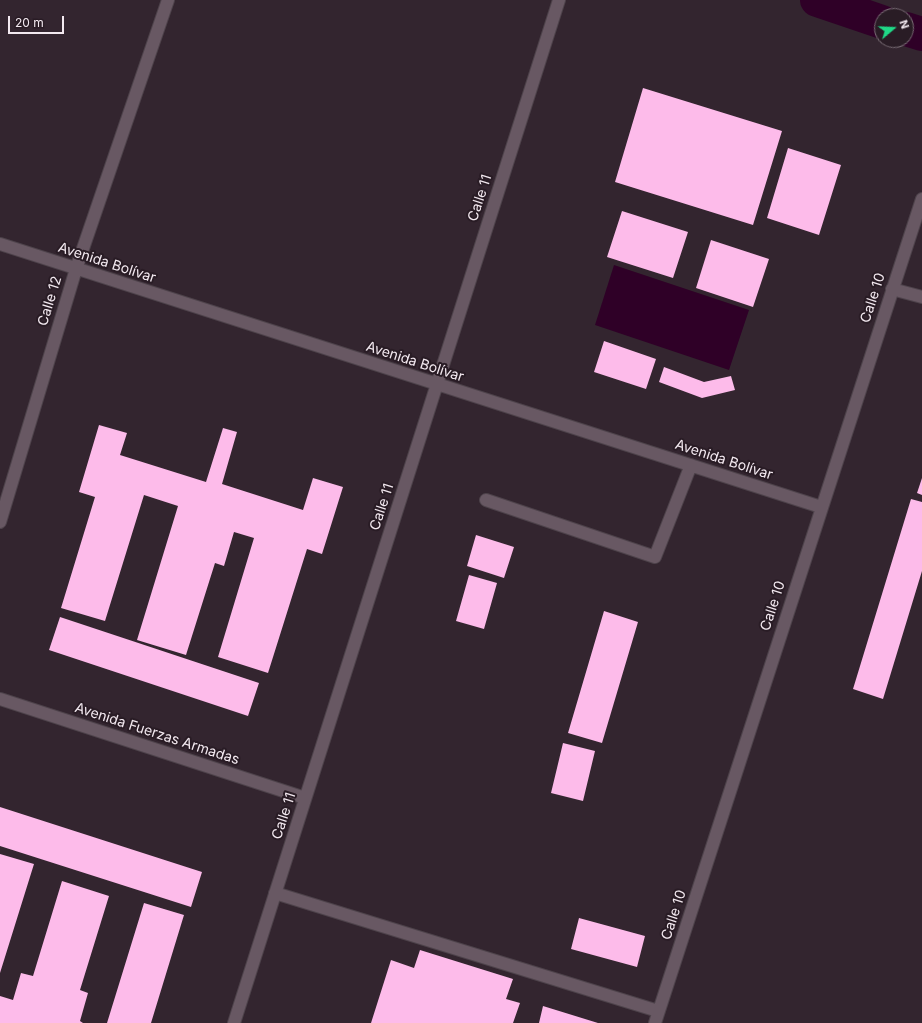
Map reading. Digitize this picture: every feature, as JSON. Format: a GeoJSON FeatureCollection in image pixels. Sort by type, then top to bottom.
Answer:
{"type":"FeatureCollection","features":[{"type":"Feature","properties":{"kind":"street","name":"Calle 12"},"geometry":{"type":"LineString","coordinates":[[0,522],[76,269],[168,0]]}},
{"type":"Feature","properties":{"kind":"street","name":"Calle 11"},"geometry":{"type":"LineString","coordinates":[[234,1023],[559,0]]}},
{"type":"Feature","properties":{"kind":"street","name":"Calle 10"},"geometry":{"type":"LineString","coordinates":[[655,1023],[922,199]]}},
{"type":"Feature","properties":{"kind":"street","name":"Avenida Bolívar"},"geometry":{"type":"LineString","coordinates":[[0,244],[821,507]]}},
{"type":"Feature","properties":{"kind":"street"},"geometry":{"type":"LineString","coordinates":[[892,289],[922,297]]}},
{"type":"Feature","properties":{"kind":"street"},"geometry":{"type":"LineString","coordinates":[[486,500],[655,557],[691,466]]}},
{"type":"Feature","properties":{"kind":"street","name":"Avenida Fuerzas Armadas"},"geometry":{"type":"LineString","coordinates":[[0,699],[305,798]]}},
{"type":"Feature","properties":{"kind":"street"},"geometry":{"type":"LineString","coordinates":[[275,893],[658,1010]]}},
{"type":"Feature","properties":{"kind":"shaded area"},"geometry":{"type":"Polygon","coordinates":[[[614,265],[749,310],[729,370],[595,325],[614,265]]]}},
{"type":"Feature","properties":{"kind":"building"},"geometry":{"type":"Polygon","coordinates":[[[643,88],[782,131],[753,225],[615,182],[643,88]]]}},
{"type":"Feature","properties":{"kind":"building"},"geometry":{"type":"Polygon","coordinates":[[[788,148],[841,165],[819,235],[767,218],[788,148]]]}},
{"type":"Feature","properties":{"kind":"building"},"geometry":{"type":"Polygon","coordinates":[[[622,211],[688,232],[673,278],[607,257],[622,211]]]}},
{"type":"Feature","properties":{"kind":"building"},"geometry":{"type":"Polygon","coordinates":[[[711,240],[769,259],[753,307],[696,288],[711,240]]]}},
{"type":"Feature","properties":{"kind":"building"},"geometry":{"type":"Polygon","coordinates":[[[604,341],[656,359],[646,389],[594,372],[604,341]]]}},
{"type":"Feature","properties":{"kind":"building"},"geometry":{"type":"Polygon","coordinates":[[[664,367],[704,382],[731,376],[735,390],[702,398],[659,382],[664,367]]]}},
{"type":"Feature","properties":{"kind":"building"},"geometry":{"type":"Polygon","coordinates":[[[99,425],[127,433],[120,455],[206,482],[223,428],[237,432],[222,484],[303,510],[313,478],[343,487],[322,554],[307,549],[268,673],[218,657],[254,538],[234,532],[224,566],[215,563],[186,655],[137,640],[178,506],[144,495],[105,621],[61,608],[95,497],[79,492],[99,425]]]}},
{"type":"Feature","properties":{"kind":"building"},"geometry":{"type":"Polygon","coordinates":[[[922,478],[922,495],[917,493],[922,478]]]}},
{"type":"Feature","properties":{"kind":"building"},"geometry":{"type":"Polygon","coordinates":[[[911,499],[922,502],[922,571],[883,699],[853,689],[911,499]]]}},
{"type":"Feature","properties":{"kind":"building"},"geometry":{"type":"Polygon","coordinates":[[[476,535],[514,547],[504,578],[467,566],[476,535]]]}},
{"type":"Feature","properties":{"kind":"building"},"geometry":{"type":"Polygon","coordinates":[[[469,575],[497,583],[484,629],[456,621],[469,575]]]}},
{"type":"Feature","properties":{"kind":"building"},"geometry":{"type":"Polygon","coordinates":[[[604,611],[638,622],[602,743],[568,733],[604,611]]]}},
{"type":"Feature","properties":{"kind":"building"},"geometry":{"type":"Polygon","coordinates":[[[60,617],[259,683],[248,716],[49,650],[60,617]]]}},
{"type":"Feature","properties":{"kind":"building"},"geometry":{"type":"Polygon","coordinates":[[[563,743],[595,751],[583,801],[551,793],[563,743]]]}},
{"type":"Feature","properties":{"kind":"building"},"geometry":{"type":"Polygon","coordinates":[[[0,807],[202,872],[191,907],[0,846],[0,807]]]}},
{"type":"Feature","properties":{"kind":"building"},"geometry":{"type":"Polygon","coordinates":[[[0,854],[34,864],[0,973],[0,854]]]}},
{"type":"Feature","properties":{"kind":"building"},"geometry":{"type":"Polygon","coordinates":[[[62,881],[109,896],[80,990],[88,993],[80,1021],[83,1023],[0,1023],[0,996],[13,1000],[21,973],[33,976],[62,881]]]}},
{"type":"Feature","properties":{"kind":"building"},"geometry":{"type":"Polygon","coordinates":[[[144,903],[184,915],[151,1023],[107,1023],[144,903]]]}},
{"type":"Feature","properties":{"kind":"building"},"geometry":{"type":"Polygon","coordinates":[[[579,918],[645,936],[637,967],[571,949],[579,918]]]}},
{"type":"Feature","properties":{"kind":"building"},"geometry":{"type":"Polygon","coordinates":[[[420,950],[513,979],[506,999],[520,1003],[513,1023],[371,1023],[391,960],[414,968],[420,950]]]}},
{"type":"Feature","properties":{"kind":"building"},"geometry":{"type":"Polygon","coordinates":[[[543,1006],[598,1023],[539,1023],[543,1006]]]}},
{"type":"Feature","properties":{"kind":"waterway"},"geometry":{"type":"LineString","coordinates":[[817,0],[874,19]]}},
{"type":"Feature","properties":{"kind":"waterway"},"geometry":{"type":"LineString","coordinates":[[914,32],[922,34]]}}]}
